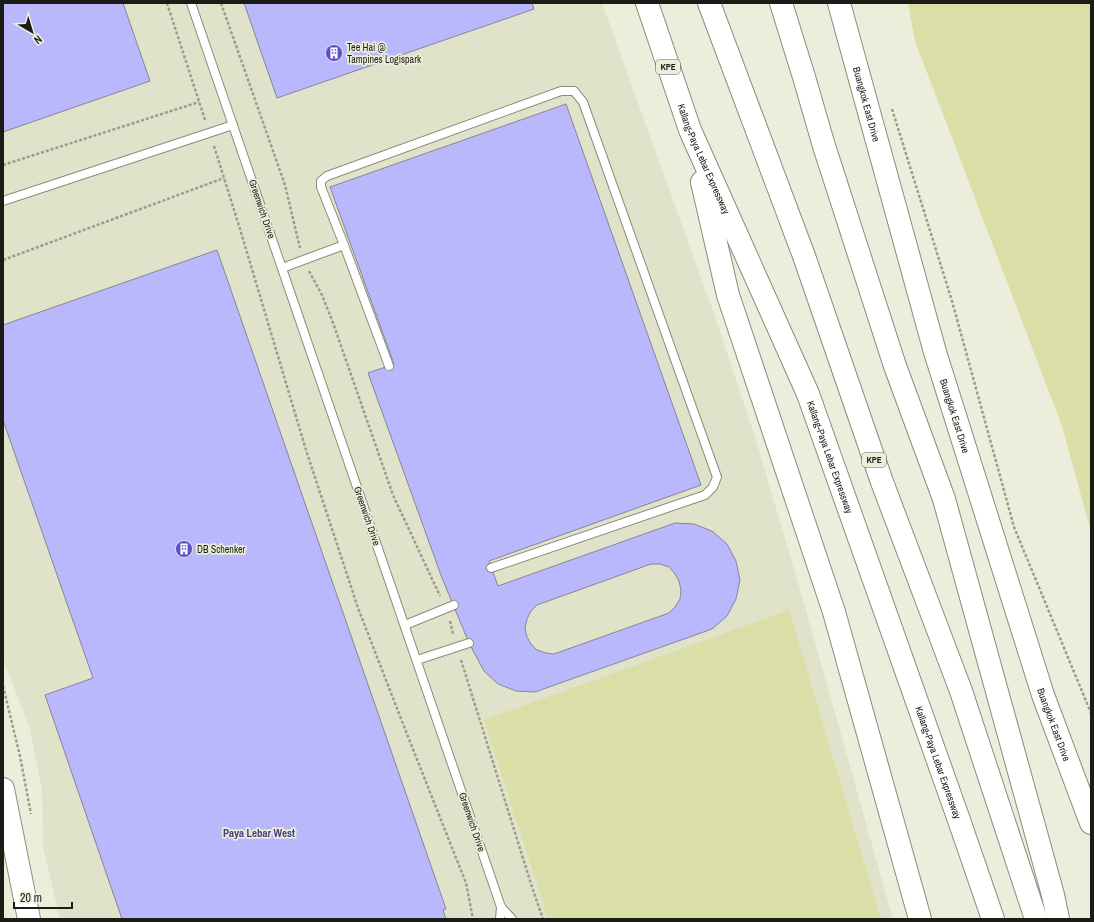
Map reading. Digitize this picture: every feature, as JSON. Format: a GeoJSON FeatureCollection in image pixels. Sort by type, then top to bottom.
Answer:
{"type":"FeatureCollection","features":[{"type":"Feature","properties":{"kind":"main road","name":"Kallang-Paya Lebar Expressway"},"geometry":{"type":"LineString","coordinates":[[647,3],[690,130],[808,394],[993,919]]}},
{"type":"Feature","properties":{"kind":"main road","name":"KPE"},"geometry":{"type":"LineString","coordinates":[[709,3],[804,256],[882,482],[961,691],[1036,919]]}},
{"type":"Feature","properties":{"kind":"main road"},"geometry":{"type":"LineString","coordinates":[[781,3],[824,146],[895,366],[944,499],[1058,919]]}},
{"type":"Feature","properties":{"kind":"main road","name":"Buangkok East Drive"},"geometry":{"type":"LineString","coordinates":[[839,3],[935,352],[1043,695],[1091,823]]}},
{"type":"Feature","properties":{"kind":"main road"},"geometry":{"type":"LineString","coordinates":[[690,130],[728,295],[834,612],[920,919]]}},
{"type":"Feature","properties":{"kind":"main road"},"geometry":{"type":"LineString","coordinates":[[3,789],[29,919]]}},
{"type":"Feature","properties":{"kind":"lane","name":"Greenwich Drive"},"geometry":{"type":"LineString","coordinates":[[191,3],[501,907],[512,919]]}},
{"type":"Feature","properties":{"kind":"lane"},"geometry":{"type":"LineString","coordinates":[[389,366],[321,187],[321,181],[327,176],[561,90],[574,91],[583,102],[717,477],[713,487],[705,495],[491,568]]}},
{"type":"Feature","properties":{"kind":"lane"},"geometry":{"type":"LineString","coordinates":[[3,201],[233,125]]}},
{"type":"Feature","properties":{"kind":"lane"},"geometry":{"type":"LineString","coordinates":[[282,268],[344,245]]}},
{"type":"Feature","properties":{"kind":"lane"},"geometry":{"type":"LineString","coordinates":[[405,625],[450,607]]}},
{"type":"Feature","properties":{"kind":"lane"},"geometry":{"type":"LineString","coordinates":[[417,660],[469,643]]}},
{"type":"Feature","properties":{"kind":"lane","name":"Greenwich Drive"},"geometry":{"type":"LineString","coordinates":[[500,919],[501,907]]}},
{"type":"Feature","properties":{"kind":"path"},"geometry":{"type":"LineString","coordinates":[[167,3],[210,132],[306,450],[358,608],[466,883],[473,919]]}},
{"type":"Feature","properties":{"kind":"path"},"geometry":{"type":"LineString","coordinates":[[221,3],[285,185],[304,261],[322,295],[332,320],[393,495],[450,607],[457,648],[543,919]]}},
{"type":"Feature","properties":{"kind":"path"},"geometry":{"type":"LineString","coordinates":[[3,165],[199,102]]}},
{"type":"Feature","properties":{"kind":"path"},"geometry":{"type":"LineString","coordinates":[[891,106],[952,300],[1014,527],[1091,712]]}},
{"type":"Feature","properties":{"kind":"path"},"geometry":{"type":"LineString","coordinates":[[3,260],[224,178]]}},
{"type":"Feature","properties":{"kind":"shaded area"},"geometry":{"type":"Polygon","coordinates":[[[3,3],[602,3],[717,322],[756,440],[804,603],[893,919],[60,919],[43,847],[42,790],[30,729],[5,664],[3,654],[3,3]]]}},
{"type":"Feature","properties":{"kind":"green space"},"geometry":{"type":"Polygon","coordinates":[[[908,3],[1091,3],[1091,532],[1062,426],[915,41],[908,3]]]}},
{"type":"Feature","properties":{"kind":"green space"},"geometry":{"type":"Polygon","coordinates":[[[789,610],[881,919],[548,919],[484,720],[789,610]]]}},
{"type":"Feature","properties":{"kind":"building"},"geometry":{"type":"Polygon","coordinates":[[[3,3],[123,3],[150,81],[3,132],[3,3]]]}},
{"type":"Feature","properties":{"kind":"building","name":"Tee Hai @ Tampines Logispark"},"geometry":{"type":"Polygon","coordinates":[[[244,3],[532,3],[534,9],[277,98],[244,3]]]}},
{"type":"Feature","properties":{"kind":"building"},"geometry":{"type":"Polygon","coordinates":[[[566,104],[701,485],[489,561],[498,586],[675,523],[694,524],[712,531],[727,544],[736,561],[740,580],[736,599],[727,616],[712,629],[535,692],[516,691],[498,684],[484,671],[469,643],[442,578],[368,373],[394,364],[330,187],[566,104]],[[651,564],[537,605],[531,611],[525,628],[527,637],[531,644],[537,650],[554,654],[669,613],[680,599],[681,590],[679,581],[675,574],[669,567],[660,564],[651,564]]]}},
{"type":"Feature","properties":{"kind":"building","name":"DB Schenker"},"geometry":{"type":"Polygon","coordinates":[[[217,250],[446,909],[443,910],[446,919],[122,919],[45,695],[93,678],[3,420],[3,325],[217,250]]]}},
{"type":"Feature","properties":{"kind":"place","name":"Tee Hai @ Tampines Logispark"},"geometry":{"type":"Point","coordinates":[334,53]}},
{"type":"Feature","properties":{"kind":"place","name":"DB Schenker"},"geometry":{"type":"Point","coordinates":[184,549]}},
{"type":"Feature","properties":{"kind":"district","name":"Paya Lebar West"},"geometry":{"type":"Point","coordinates":[259,833]}}]}
